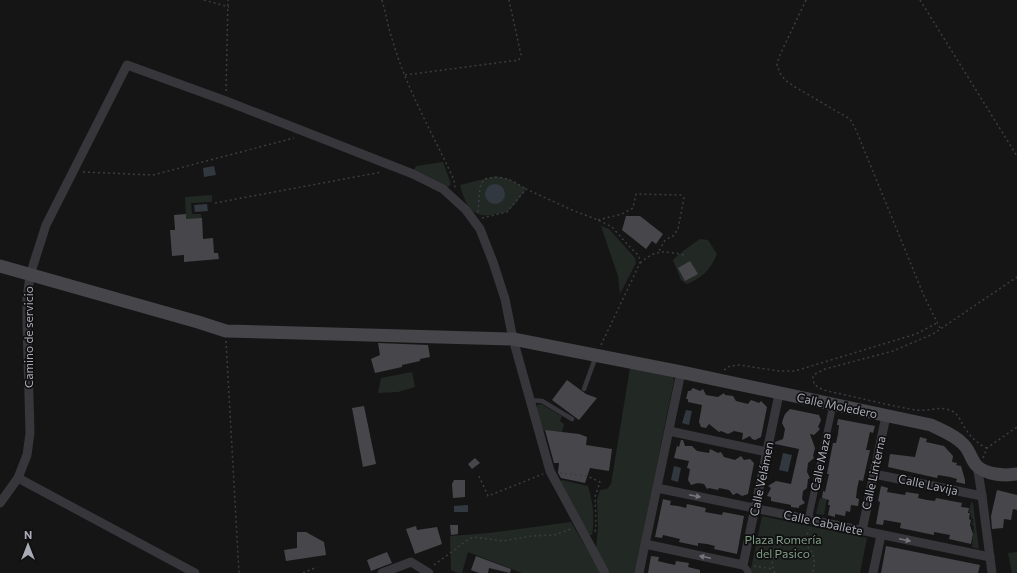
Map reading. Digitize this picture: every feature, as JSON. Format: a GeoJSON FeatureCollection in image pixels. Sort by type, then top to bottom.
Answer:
{"type":"FeatureCollection","features":[{"type":"Feature","properties":{"kind":"main road","name":"Calle Moledero"},"geometry":{"type":"LineString","coordinates":[[0,266],[226,331],[513,339],[681,372],[931,425],[963,444],[977,465]]}},
{"type":"Feature","properties":{"kind":"main road"},"geometry":{"type":"LineString","coordinates":[[977,465],[986,471],[997,474],[1017,474]]}},
{"type":"Feature","properties":{"kind":"street","name":"Camino de servicio"},"geometry":{"type":"LineString","coordinates":[[0,503],[18,478],[27,455],[30,433],[27,299],[30,275],[46,225],[127,65],[226,101]]}},
{"type":"Feature","properties":{"kind":"street"},"geometry":{"type":"LineString","coordinates":[[226,101],[399,168],[443,189],[466,210],[480,229],[494,262],[505,299],[513,339],[550,472],[605,573]]}},
{"type":"Feature","properties":{"kind":"street"},"geometry":{"type":"LineString","coordinates":[[639,573],[681,372]]}},
{"type":"Feature","properties":{"kind":"street","name":"Calle Velámen"},"geometry":{"type":"LineString","coordinates":[[747,568],[756,509],[780,394]]}},
{"type":"Feature","properties":{"kind":"street","name":"Calle Maza"},"geometry":{"type":"LineString","coordinates":[[810,522],[833,405]]}},
{"type":"Feature","properties":{"kind":"street","name":"Calle Linterna"},"geometry":{"type":"LineString","coordinates":[[862,531],[886,416]]}},
{"type":"Feature","properties":{"kind":"street"},"geometry":{"type":"LineString","coordinates":[[669,431],[767,452]]}},
{"type":"Feature","properties":{"kind":"street"},"geometry":{"type":"LineString","coordinates":[[977,465],[992,573]]}},
{"type":"Feature","properties":{"kind":"street","name":"Calle Lavija"},"geometry":{"type":"LineString","coordinates":[[874,474],[982,496]]}},
{"type":"Feature","properties":{"kind":"street"},"geometry":{"type":"LineString","coordinates":[[18,478],[195,573]]}},
{"type":"Feature","properties":{"kind":"street","name":"Calle Caballete"},"geometry":{"type":"LineString","coordinates":[[657,488],[810,522],[862,531],[990,558]]}},
{"type":"Feature","properties":{"kind":"street"},"geometry":{"type":"LineString","coordinates":[[873,573],[881,535]]}},
{"type":"Feature","properties":{"kind":"street"},"geometry":{"type":"LineString","coordinates":[[645,544],[747,568]]}},
{"type":"Feature","properties":{"kind":"street"},"geometry":{"type":"LineString","coordinates":[[382,573],[411,562],[428,572]]}},
{"type":"Feature","properties":{"kind":"lane"},"geometry":{"type":"LineString","coordinates":[[584,389],[596,356]]}},
{"type":"Feature","properties":{"kind":"lane"},"geometry":{"type":"LineString","coordinates":[[530,400],[542,401],[572,419]]}},
{"type":"Feature","properties":{"kind":"path"},"geometry":{"type":"LineString","coordinates":[[204,0],[229,7]]}},
{"type":"Feature","properties":{"kind":"path"},"geometry":{"type":"LineString","coordinates":[[226,101],[228,0]]}},
{"type":"Feature","properties":{"kind":"path"},"geometry":{"type":"LineString","coordinates":[[382,0],[393,42],[414,98],[454,180],[456,191],[455,200]]}},
{"type":"Feature","properties":{"kind":"path"},"geometry":{"type":"LineString","coordinates":[[405,75],[519,60],[521,55],[509,0]]}},
{"type":"Feature","properties":{"kind":"path"},"geometry":{"type":"LineString","coordinates":[[806,0],[779,57],[777,65],[780,73],[785,80],[795,87],[850,119],[856,130],[924,296],[941,329]]}},
{"type":"Feature","properties":{"kind":"path"},"geometry":{"type":"LineString","coordinates":[[920,0],[1017,156]]}},
{"type":"Feature","properties":{"kind":"path"},"geometry":{"type":"LineString","coordinates":[[73,172],[153,175],[309,134]]}},
{"type":"Feature","properties":{"kind":"path"},"geometry":{"type":"LineString","coordinates":[[215,203],[399,168]]}},
{"type":"Feature","properties":{"kind":"path"},"geometry":{"type":"LineString","coordinates":[[474,221],[478,215],[480,187],[484,179],[496,176],[511,180],[526,189],[612,227],[626,244],[639,256],[640,263]]}},
{"type":"Feature","properties":{"kind":"path"},"geometry":{"type":"LineString","coordinates":[[474,221],[487,216],[507,212],[526,189]]}},
{"type":"Feature","properties":{"kind":"path"},"geometry":{"type":"LineString","coordinates":[[598,220],[622,214],[633,208],[636,194],[681,195],[684,198],[678,229],[673,236],[665,240],[658,253]]}},
{"type":"Feature","properties":{"kind":"path"},"geometry":{"type":"LineString","coordinates":[[596,356],[640,263],[649,255],[664,251],[684,255]]}},
{"type":"Feature","properties":{"kind":"path"},"geometry":{"type":"LineString","coordinates":[[987,448],[980,445],[963,425],[959,417],[953,412],[944,408],[918,410],[827,391],[814,384],[813,377],[815,374],[825,369],[893,351],[933,334],[1017,277]]}},
{"type":"Feature","properties":{"kind":"path"},"geometry":{"type":"LineString","coordinates":[[720,381],[723,371],[730,366],[740,365],[779,371],[795,371],[916,334],[937,323]]}},
{"type":"Feature","properties":{"kind":"path"},"geometry":{"type":"LineString","coordinates":[[226,331],[239,573]]}},
{"type":"Feature","properties":{"kind":"path"},"geometry":{"type":"LineString","coordinates":[[977,465],[984,458],[987,448],[1017,427]]}},
{"type":"Feature","properties":{"kind":"path"},"geometry":{"type":"LineString","coordinates":[[479,476],[488,496],[550,472],[587,476],[600,482],[595,496],[596,523],[592,550]]}},
{"type":"Feature","properties":{"kind":"path"},"geometry":{"type":"LineString","coordinates":[[802,543],[810,530],[810,522]]}},
{"type":"Feature","properties":{"kind":"path"},"geometry":{"type":"LineString","coordinates":[[428,572],[473,537],[503,541],[554,535],[579,525]]}},
{"type":"Feature","properties":{"kind":"path"},"geometry":{"type":"LineString","coordinates":[[775,573],[772,561],[774,553],[779,546],[786,542],[794,541],[802,543],[813,553],[815,567],[812,573]]}},
{"type":"Feature","properties":{"kind":"path"},"geometry":{"type":"LineString","coordinates":[[303,573],[317,567]]}},
{"type":"Feature","properties":{"kind":"path"},"geometry":{"type":"LineString","coordinates":[[747,568],[773,569]]}},
{"type":"Feature","properties":{"kind":"green space"},"geometry":{"type":"Polygon","coordinates":[[[443,162],[451,184],[448,187],[414,170],[416,166],[443,162]]]}},
{"type":"Feature","properties":{"kind":"green space"},"geometry":{"type":"Polygon","coordinates":[[[496,176],[511,180],[526,189],[507,212],[481,215],[471,210],[460,185],[496,176]]]}},
{"type":"Feature","properties":{"kind":"green space"},"geometry":{"type":"Polygon","coordinates":[[[212,195],[212,202],[191,203],[192,214],[201,214],[202,221],[186,219],[185,197],[212,195]]]}},
{"type":"Feature","properties":{"kind":"green space"},"geometry":{"type":"Polygon","coordinates":[[[601,226],[609,229],[635,258],[636,263],[620,294],[618,276],[601,226]]]}},
{"type":"Feature","properties":{"kind":"green space"},"geometry":{"type":"Polygon","coordinates":[[[700,239],[708,240],[717,254],[712,264],[705,272],[697,279],[687,284],[681,280],[673,260],[700,239]]]}},
{"type":"Feature","properties":{"kind":"green space"},"geometry":{"type":"Polygon","coordinates":[[[630,368],[672,374],[674,380],[635,573],[610,573],[596,549],[598,527],[597,500],[600,490],[607,489],[611,484],[630,368]]]}},
{"type":"Feature","properties":{"kind":"green space"},"geometry":{"type":"Polygon","coordinates":[[[412,372],[415,387],[398,392],[378,393],[381,378],[412,372]]]}},
{"type":"Feature","properties":{"kind":"green space"},"geometry":{"type":"Polygon","coordinates":[[[541,404],[562,416],[560,421],[564,424],[562,432],[542,430],[537,408],[537,405],[541,404]]]}},
{"type":"Feature","properties":{"kind":"green space"},"geometry":{"type":"Polygon","coordinates":[[[562,480],[588,486],[593,510],[592,535],[588,535],[559,482],[562,480]]]}},
{"type":"Feature","properties":{"kind":"green space"},"geometry":{"type":"Polygon","coordinates":[[[820,498],[827,499],[824,515],[816,514],[820,498]]]}},
{"type":"Feature","properties":{"kind":"green space"},"geometry":{"type":"Polygon","coordinates":[[[970,502],[973,503],[979,549],[972,547],[974,526],[972,525],[973,519],[971,518],[971,513],[969,512],[970,502]]]}},
{"type":"Feature","properties":{"kind":"green space","name":"Plaza Romería del Pasico"},"geometry":{"type":"Polygon","coordinates":[[[762,516],[867,538],[860,573],[750,573],[762,516]]]}},
{"type":"Feature","properties":{"kind":"green space"},"geometry":{"type":"Polygon","coordinates":[[[571,522],[601,573],[522,573],[468,552],[462,573],[451,570],[450,536],[489,533],[571,522]]]}},
{"type":"Feature","properties":{"kind":"green space"},"geometry":{"type":"Polygon","coordinates":[[[1017,552],[1017,573],[1012,573],[1008,553],[1017,552]]]}},
{"type":"Feature","properties":{"kind":"shaded area"},"geometry":{"type":"Polygon","coordinates":[[[214,166],[216,175],[204,177],[203,168],[214,166]]]}},
{"type":"Feature","properties":{"kind":"shaded area"},"geometry":{"type":"Polygon","coordinates":[[[495,184],[502,187],[505,194],[502,201],[495,204],[488,201],[485,194],[488,187],[495,184]]]}},
{"type":"Feature","properties":{"kind":"shaded area"},"geometry":{"type":"Polygon","coordinates":[[[207,204],[208,211],[195,212],[194,205],[207,204]]]}},
{"type":"Feature","properties":{"kind":"shaded area"},"geometry":{"type":"Polygon","coordinates":[[[686,410],[692,411],[689,425],[682,423],[686,410]]]}},
{"type":"Feature","properties":{"kind":"shaded area"},"geometry":{"type":"Polygon","coordinates":[[[783,453],[792,455],[788,472],[779,470],[783,453]]]}},
{"type":"Feature","properties":{"kind":"shaded area"},"geometry":{"type":"Polygon","coordinates":[[[674,466],[681,468],[678,482],[671,480],[674,466]]]}},
{"type":"Feature","properties":{"kind":"shaded area"},"geometry":{"type":"Polygon","coordinates":[[[468,505],[468,512],[454,512],[454,506],[468,505]]]}},
{"type":"Feature","properties":{"kind":"building"},"geometry":{"type":"Polygon","coordinates":[[[186,214],[186,219],[202,218],[203,239],[213,238],[214,253],[218,253],[219,259],[184,262],[184,255],[172,256],[170,230],[175,230],[174,215],[186,214]]]}},
{"type":"Feature","properties":{"kind":"building"},"geometry":{"type":"Polygon","coordinates":[[[626,216],[640,216],[663,234],[656,244],[652,241],[646,249],[622,230],[626,216]]]}},
{"type":"Feature","properties":{"kind":"building"},"geometry":{"type":"Polygon","coordinates":[[[690,261],[698,274],[685,281],[678,268],[690,261]]]}},
{"type":"Feature","properties":{"kind":"building"},"geometry":{"type":"Polygon","coordinates":[[[378,343],[428,345],[430,357],[402,365],[402,367],[375,373],[371,359],[380,355],[378,343]]]}},
{"type":"Feature","properties":{"kind":"building"},"geometry":{"type":"Polygon","coordinates":[[[567,380],[586,394],[597,398],[579,420],[552,400],[567,380]]]}},
{"type":"Feature","properties":{"kind":"building"},"geometry":{"type":"Polygon","coordinates":[[[693,388],[700,391],[703,389],[706,395],[718,397],[724,393],[725,395],[733,396],[736,401],[748,404],[751,400],[759,403],[761,401],[767,407],[761,437],[755,440],[750,436],[742,440],[743,433],[734,431],[728,434],[721,431],[719,432],[709,424],[706,428],[701,427],[699,422],[702,405],[688,402],[688,399],[686,399],[688,391],[693,388]]]}},
{"type":"Feature","properties":{"kind":"building"},"geometry":{"type":"Polygon","coordinates":[[[364,406],[376,464],[363,467],[352,408],[364,406]]]}},
{"type":"Feature","properties":{"kind":"building"},"geometry":{"type":"Polygon","coordinates":[[[790,409],[819,415],[821,420],[818,427],[820,429],[814,435],[810,434],[815,448],[814,458],[808,463],[807,472],[810,478],[808,479],[807,488],[803,491],[802,499],[805,503],[799,506],[799,508],[771,501],[771,497],[767,496],[771,488],[768,486],[776,481],[791,484],[799,449],[775,444],[775,442],[783,439],[785,429],[782,423],[785,414],[790,409]]]}},
{"type":"Feature","properties":{"kind":"building"},"geometry":{"type":"Polygon","coordinates":[[[838,419],[875,426],[873,433],[870,432],[866,450],[870,450],[863,481],[859,480],[857,489],[856,498],[859,499],[858,506],[851,505],[850,512],[846,511],[845,516],[835,514],[835,517],[828,515],[830,505],[828,505],[829,500],[822,498],[829,474],[827,474],[833,443],[836,443],[838,434],[838,419]]]}},
{"type":"Feature","properties":{"kind":"building"},"geometry":{"type":"Polygon","coordinates":[[[545,430],[579,434],[587,437],[586,445],[612,449],[609,471],[590,468],[585,483],[561,478],[558,473],[559,463],[554,463],[545,430]]]}},
{"type":"Feature","properties":{"kind":"building"},"geometry":{"type":"Polygon","coordinates":[[[920,437],[927,439],[926,442],[944,446],[953,456],[952,462],[961,466],[965,484],[956,482],[957,479],[950,477],[938,475],[937,478],[888,467],[890,454],[915,457],[920,437]]]}},
{"type":"Feature","properties":{"kind":"building"},"geometry":{"type":"Polygon","coordinates":[[[681,440],[683,440],[685,446],[692,446],[697,451],[709,453],[710,449],[718,453],[721,452],[724,457],[735,460],[741,456],[744,460],[750,459],[754,463],[748,494],[742,496],[737,493],[733,495],[729,490],[719,488],[718,490],[707,489],[704,484],[698,483],[691,485],[688,480],[690,469],[687,468],[689,461],[674,458],[677,446],[679,447],[681,440]]]}},
{"type":"Feature","properties":{"kind":"building"},"geometry":{"type":"Polygon","coordinates":[[[475,458],[480,463],[472,469],[468,464],[475,458]]]}},
{"type":"Feature","properties":{"kind":"building"},"geometry":{"type":"Polygon","coordinates":[[[454,480],[465,480],[465,497],[453,498],[452,484],[454,480]]]}},
{"type":"Feature","properties":{"kind":"building"},"geometry":{"type":"Polygon","coordinates":[[[881,486],[888,488],[887,492],[905,495],[906,492],[919,494],[918,498],[927,500],[935,501],[936,498],[962,503],[961,507],[969,508],[968,513],[970,513],[969,519],[971,520],[970,525],[973,534],[971,544],[949,539],[950,535],[934,532],[934,535],[900,528],[901,523],[884,520],[883,525],[876,524],[881,486]]]}},
{"type":"Feature","properties":{"kind":"building"},"geometry":{"type":"Polygon","coordinates":[[[997,490],[1017,495],[1017,510],[1013,509],[1011,520],[1004,519],[1003,528],[992,529],[991,516],[997,490]]]}},
{"type":"Feature","properties":{"kind":"building"},"geometry":{"type":"Polygon","coordinates":[[[663,499],[671,501],[670,505],[686,508],[687,504],[706,508],[705,512],[722,515],[723,512],[744,516],[737,554],[714,549],[715,546],[707,544],[698,543],[698,546],[679,542],[680,539],[663,535],[662,538],[655,537],[663,499]]]}},
{"type":"Feature","properties":{"kind":"building"},"geometry":{"type":"Polygon","coordinates":[[[450,525],[458,525],[458,534],[451,535],[450,525]]]}},
{"type":"Feature","properties":{"kind":"building"},"geometry":{"type":"Polygon","coordinates":[[[416,526],[417,530],[437,527],[442,544],[415,554],[406,529],[416,526]]]}},
{"type":"Feature","properties":{"kind":"building"},"geometry":{"type":"Polygon","coordinates":[[[297,532],[306,532],[324,542],[326,555],[286,561],[284,550],[297,548],[297,532]]]}},
{"type":"Feature","properties":{"kind":"building"},"geometry":{"type":"Polygon","coordinates":[[[886,546],[980,565],[978,573],[881,573],[886,546]]]}},
{"type":"Feature","properties":{"kind":"building"},"geometry":{"type":"Polygon","coordinates":[[[387,552],[392,563],[371,571],[367,560],[387,552]]]}},
{"type":"Feature","properties":{"kind":"building"},"geometry":{"type":"Polygon","coordinates":[[[476,556],[511,569],[510,573],[489,568],[488,573],[479,573],[471,570],[476,556]]]}},
{"type":"Feature","properties":{"kind":"building"},"geometry":{"type":"Polygon","coordinates":[[[651,556],[659,557],[658,561],[675,565],[676,561],[689,563],[688,567],[700,570],[700,573],[648,573],[651,556]]]}}]}
